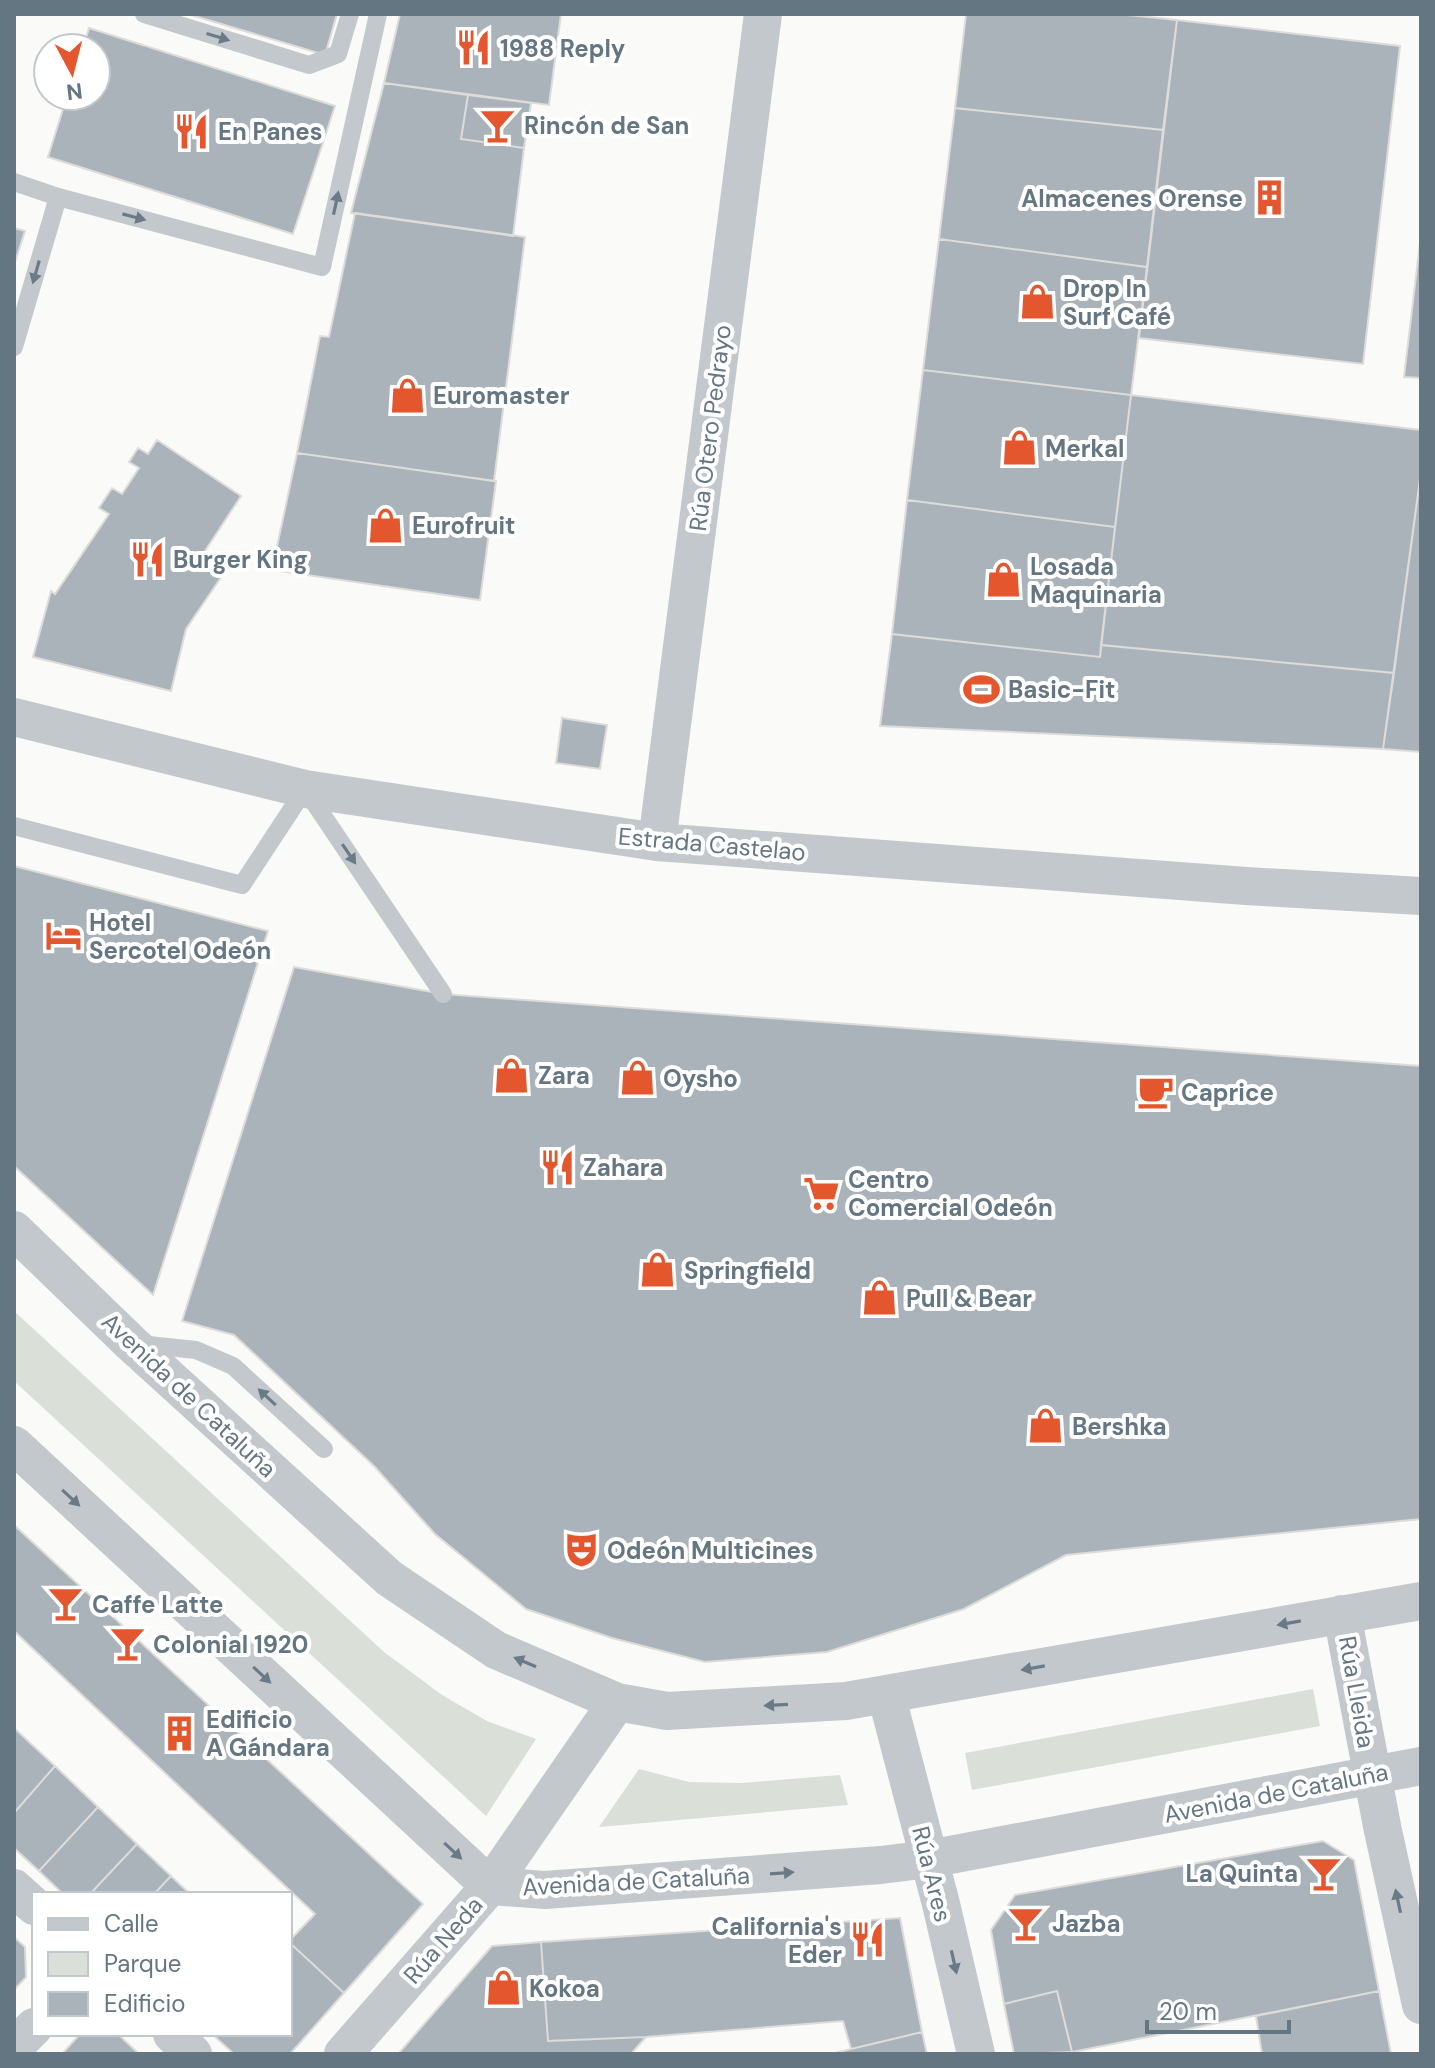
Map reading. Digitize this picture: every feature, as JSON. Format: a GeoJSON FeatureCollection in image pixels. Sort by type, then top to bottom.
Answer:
{"type":"FeatureCollection","features":[{"type":"Feature","properties":{"kind":"street","name":"Rúa Otero Pedrayo"},"geometry":{"type":"LineString","coordinates":[[657,842],[763,14]]}},
{"type":"Feature","properties":{"kind":"street","name":"Estrada Castelao"},"geometry":{"type":"LineString","coordinates":[[14,717],[305,789],[657,842],[1421,896]]}},
{"type":"Feature","properties":{"kind":"street","name":"Avenida de Cataluña"},"geometry":{"type":"LineString","coordinates":[[14,1230],[132,1344],[389,1578],[496,1650],[617,1702],[667,1711],[846,1701],[1421,1601]]}},
{"type":"Feature","properties":{"kind":"street","name":"Avenida de Cataluña"},"geometry":{"type":"LineString","coordinates":[[14,1445],[490,1886],[545,1890],[929,1859],[1421,1766]]}},
{"type":"Feature","properties":{"kind":"street","name":"Rúa Lleida"},"geometry":{"type":"LineString","coordinates":[[1342,1614],[1372,1775],[1421,2005]]}},
{"type":"Feature","properties":{"kind":"street","name":"Rúa Ares"},"geometry":{"type":"LineString","coordinates":[[886,1694],[976,2054]]}},
{"type":"Feature","properties":{"kind":"street","name":"Rúa Neda"},"geometry":{"type":"LineString","coordinates":[[343,2054],[490,1886],[617,1702]]}},
{"type":"Feature","properties":{"kind":"street"},"geometry":{"type":"LineString","coordinates":[[14,1888],[32,1904]]}},
{"type":"Feature","properties":{"kind":"street"},"geometry":{"type":"LineString","coordinates":[[14,2047],[32,2029]]}},
{"type":"Feature","properties":{"kind":"street"},"geometry":{"type":"LineString","coordinates":[[174,2036],[193,2054]]}},
{"type":"Feature","properties":{"kind":"lane"},"geometry":{"type":"LineString","coordinates":[[144,14],[309,65],[338,54],[350,14]]}},
{"type":"Feature","properties":{"kind":"lane"},"geometry":{"type":"LineString","coordinates":[[14,182],[58,197],[322,267],[378,14]]}},
{"type":"Feature","properties":{"kind":"lane"},"geometry":{"type":"LineString","coordinates":[[14,347],[58,197]]}},
{"type":"Feature","properties":{"kind":"lane"},"geometry":{"type":"LineString","coordinates":[[14,826],[242,885],[305,789],[443,994]]}},
{"type":"Feature","properties":{"kind":"lane"},"geometry":{"type":"LineString","coordinates":[[132,1344],[196,1350],[233,1366],[324,1449]]}},
{"type":"Feature","properties":{"kind":"green space"},"geometry":{"type":"Polygon","coordinates":[[[14,1311],[384,1652],[442,1695],[487,1721],[536,1739],[486,1816],[14,1381],[14,1311]]]}},
{"type":"Feature","properties":{"kind":"green space"},"geometry":{"type":"Polygon","coordinates":[[[1313,1689],[1320,1726],[972,1790],[965,1753],[1313,1689]]]}},
{"type":"Feature","properties":{"kind":"green space"},"geometry":{"type":"Polygon","coordinates":[[[639,1769],[689,1782],[741,1783],[840,1775],[848,1805],[599,1827],[639,1769]]]}},
{"type":"Feature","properties":{"kind":"building"},"geometry":{"type":"Polygon","coordinates":[[[188,14],[337,14],[325,55],[188,14]]]}},
{"type":"Feature","properties":{"kind":"building","name":"1988 Reply"},"geometry":{"type":"Polygon","coordinates":[[[400,14],[561,14],[549,105],[384,83],[400,14]]]}},
{"type":"Feature","properties":{"kind":"building"},"geometry":{"type":"Polygon","coordinates":[[[966,14],[1118,14],[1177,20],[1163,130],[955,108],[966,14]]]}},
{"type":"Feature","properties":{"kind":"building","name":"Almacenes Orense"},"geometry":{"type":"Polygon","coordinates":[[[1177,20],[1400,46],[1363,364],[1139,338],[1177,20]]]}},
{"type":"Feature","properties":{"kind":"building","name":"En Panes"},"geometry":{"type":"Polygon","coordinates":[[[112,35],[335,106],[293,234],[48,157],[62,112],[112,112],[112,35]]]}},
{"type":"Feature","properties":{"kind":"building"},"geometry":{"type":"Polygon","coordinates":[[[384,83],[468,95],[461,139],[524,148],[513,236],[351,213],[384,83]]]}},
{"type":"Feature","properties":{"kind":"building"},"geometry":{"type":"Polygon","coordinates":[[[468,95],[531,103],[524,148],[461,139],[468,95]]]}},
{"type":"Feature","properties":{"kind":"building"},"geometry":{"type":"Polygon","coordinates":[[[955,108],[1163,130],[1147,267],[939,239],[955,108]]]}},
{"type":"Feature","properties":{"kind":"building","name":"Euromaster"},"geometry":{"type":"Polygon","coordinates":[[[355,213],[525,237],[494,481],[297,453],[320,336],[329,337],[355,213]]]}},
{"type":"Feature","properties":{"kind":"building"},"geometry":{"type":"Polygon","coordinates":[[[14,228],[25,231],[14,265],[14,228]]]}},
{"type":"Feature","properties":{"kind":"building"},"geometry":{"type":"Polygon","coordinates":[[[1421,234],[1421,378],[1404,377],[1421,234]]]}},
{"type":"Feature","properties":{"kind":"building","name":"Drop In Surf Café"},"geometry":{"type":"Polygon","coordinates":[[[939,239],[1147,267],[1131,395],[923,370],[939,239]]]}},
{"type":"Feature","properties":{"kind":"building","name":"Merkal"},"geometry":{"type":"Polygon","coordinates":[[[923,370],[1131,395],[1115,527],[907,500],[923,370]]]}},
{"type":"Feature","properties":{"kind":"building"},"geometry":{"type":"Polygon","coordinates":[[[1131,395],[1421,430],[1421,472],[1394,673],[1101,645],[1131,395]]]}},
{"type":"Feature","properties":{"kind":"building","name":"Burger King"},"geometry":{"type":"Polygon","coordinates":[[[157,440],[241,496],[205,551],[228,567],[186,629],[171,691],[33,657],[51,591],[55,594],[109,514],[99,508],[112,488],[122,494],[139,468],[129,462],[138,448],[148,454],[157,440]]]}},
{"type":"Feature","properties":{"kind":"building","name":"Eurofruit"},"geometry":{"type":"Polygon","coordinates":[[[297,453],[496,481],[480,600],[272,570],[297,453]]]}},
{"type":"Feature","properties":{"kind":"building"},"geometry":{"type":"Polygon","coordinates":[[[1421,472],[1421,752],[1383,749],[1421,472]]]}},
{"type":"Feature","properties":{"kind":"building","name":"Losada Maquinaria"},"geometry":{"type":"Polygon","coordinates":[[[907,500],[1115,527],[1100,657],[892,634],[907,500]]]}},
{"type":"Feature","properties":{"kind":"building"},"geometry":{"type":"Polygon","coordinates":[[[892,634],[1100,657],[1101,645],[1394,673],[1383,749],[880,726],[892,634]]]}},
{"type":"Feature","properties":{"kind":"building"},"geometry":{"type":"Polygon","coordinates":[[[562,718],[607,725],[600,769],[556,763],[562,718]]]}},
{"type":"Feature","properties":{"kind":"building"},"geometry":{"type":"Polygon","coordinates":[[[14,866],[268,931],[153,1295],[14,1166],[14,866]]]}},
{"type":"Feature","properties":{"kind":"building","name":"Centro Comercial Odeón"},"geometry":{"type":"Polygon","coordinates":[[[294,967],[443,994],[1421,1066],[1421,1519],[1066,1555],[964,1609],[827,1652],[705,1662],[612,1638],[526,1609],[435,1534],[374,1466],[234,1335],[182,1321],[294,967]]]}},
{"type":"Feature","properties":{"kind":"building","name":"Edificio A Gándara"},"geometry":{"type":"Polygon","coordinates":[[[14,1525],[423,1904],[344,1993],[292,1945],[292,1938],[315,1914],[14,1631],[14,1525]]]}},
{"type":"Feature","properties":{"kind":"building"},"geometry":{"type":"Polygon","coordinates":[[[14,1728],[55,1766],[14,1813],[14,1728]]]}},
{"type":"Feature","properties":{"kind":"building"},"geometry":{"type":"Polygon","coordinates":[[[55,1766],[98,1807],[39,1871],[14,1848],[14,1813],[55,1766]]]}},
{"type":"Feature","properties":{"kind":"building"},"geometry":{"type":"Polygon","coordinates":[[[98,1807],[137,1844],[92,1892],[61,1892],[39,1871],[98,1807]]]}},
{"type":"Feature","properties":{"kind":"building"},"geometry":{"type":"Polygon","coordinates":[[[1323,1841],[1354,1860],[1379,1991],[1072,2052],[1057,1991],[1004,2004],[991,1930],[1015,1895],[1323,1841]]]}},
{"type":"Feature","properties":{"kind":"building"},"geometry":{"type":"Polygon","coordinates":[[[137,1844],[171,1876],[156,1892],[92,1892],[137,1844]]]}},
{"type":"Feature","properties":{"kind":"building"},"geometry":{"type":"Polygon","coordinates":[[[171,1876],[188,1892],[156,1892],[171,1876]]]}},
{"type":"Feature","properties":{"kind":"building"},"geometry":{"type":"Polygon","coordinates":[[[900,1918],[922,2032],[851,2049],[843,2021],[646,2037],[548,2041],[541,1942],[900,1918]]]}},
{"type":"Feature","properties":{"kind":"building"},"geometry":{"type":"Polygon","coordinates":[[[14,1937],[25,1947],[26,1977],[14,1990],[14,1937]]]}},
{"type":"Feature","properties":{"kind":"building"},"geometry":{"type":"Polygon","coordinates":[[[541,1942],[548,2041],[646,2037],[631,2054],[398,2054],[492,1946],[541,1942]]]}},
{"type":"Feature","properties":{"kind":"building"},"geometry":{"type":"Polygon","coordinates":[[[292,1945],[344,1993],[290,2054],[234,2054],[214,2036],[292,2036],[292,1945]]]}},
{"type":"Feature","properties":{"kind":"building"},"geometry":{"type":"Polygon","coordinates":[[[1057,1991],[1072,2052],[1014,2054],[1004,2004],[1057,1991]]]}},
{"type":"Feature","properties":{"kind":"building"},"geometry":{"type":"Polygon","coordinates":[[[1379,1991],[1391,2054],[1262,2054],[1256,2016],[1379,1991]]]}},
{"type":"Feature","properties":{"kind":"building"},"geometry":{"type":"Polygon","coordinates":[[[922,2032],[927,2054],[831,2054],[851,2049],[922,2032]]]}},
{"type":"Feature","properties":{"kind":"building"},"geometry":{"type":"Polygon","coordinates":[[[78,2036],[120,2036],[139,2054],[62,2054],[78,2036]]]}},
{"type":"Feature","properties":{"kind":"place","name":"1988 Reply"},"geometry":{"type":"Point","coordinates":[474,48]}},
{"type":"Feature","properties":{"kind":"place","name":"Rincón de San"},"geometry":{"type":"Point","coordinates":[498,125]}},
{"type":"Feature","properties":{"kind":"place","name":"En Panes"},"geometry":{"type":"Point","coordinates":[192,131]}},
{"type":"Feature","properties":{"kind":"place","name":"Almacenes Orense"},"geometry":{"type":"Point","coordinates":[1269,198]}},
{"type":"Feature","properties":{"kind":"place","name":"Drop In Surf Café"},"geometry":{"type":"Point","coordinates":[1037,302]}},
{"type":"Feature","properties":{"kind":"place","name":"Euromaster"},"geometry":{"type":"Point","coordinates":[407,395]}},
{"type":"Feature","properties":{"kind":"place","name":"Merkal"},"geometry":{"type":"Point","coordinates":[1019,448]}},
{"type":"Feature","properties":{"kind":"place","name":"Eurofruit"},"geometry":{"type":"Point","coordinates":[386,525]}},
{"type":"Feature","properties":{"kind":"place","name":"Burger King"},"geometry":{"type":"Point","coordinates":[147,559]}},
{"type":"Feature","properties":{"kind":"place","name":"Losada Maquinaria"},"geometry":{"type":"Point","coordinates":[1004,580]}},
{"type":"Feature","properties":{"kind":"place","name":"Basic-Fit"},"geometry":{"type":"Point","coordinates":[982,689]}},
{"type":"Feature","properties":{"kind":"place","name":"Hotel Sercotel Odeón"},"geometry":{"type":"Point","coordinates":[63,936]}},
{"type":"Feature","properties":{"kind":"place","name":"Zara"},"geometry":{"type":"Point","coordinates":[512,1075]}},
{"type":"Feature","properties":{"kind":"place","name":"Oysho"},"geometry":{"type":"Point","coordinates":[637,1078]}},
{"type":"Feature","properties":{"kind":"place","name":"Caprice"},"geometry":{"type":"Point","coordinates":[1155,1092]}},
{"type":"Feature","properties":{"kind":"place","name":"Zahara"},"geometry":{"type":"Point","coordinates":[557,1167]}},
{"type":"Feature","properties":{"kind":"place","name":"Centro Comercial Odeón"},"geometry":{"type":"Point","coordinates":[822,1193]}},
{"type":"Feature","properties":{"kind":"place","name":"Springfield"},"geometry":{"type":"Point","coordinates":[658,1270]}},
{"type":"Feature","properties":{"kind":"place","name":"Pull & Bear"},"geometry":{"type":"Point","coordinates":[880,1298]}},
{"type":"Feature","properties":{"kind":"place","name":"Bershka"},"geometry":{"type":"Point","coordinates":[1046,1426]}},
{"type":"Feature","properties":{"kind":"place","name":"Odeón Multicines"},"geometry":{"type":"Point","coordinates":[581,1550]}},
{"type":"Feature","properties":{"kind":"place","name":"Caffe Latte"},"geometry":{"type":"Point","coordinates":[66,1604]}},
{"type":"Feature","properties":{"kind":"place","name":"Colonial 1920"},"geometry":{"type":"Point","coordinates":[127,1644]}},
{"type":"Feature","properties":{"kind":"place","name":"Edificio A Gándara"},"geometry":{"type":"Point","coordinates":[180,1733]}},
{"type":"Feature","properties":{"kind":"place","name":"La Quinta"},"geometry":{"type":"Point","coordinates":[1324,1873]}},
{"type":"Feature","properties":{"kind":"place","name":"Jazba"},"geometry":{"type":"Point","coordinates":[1026,1923]}},
{"type":"Feature","properties":{"kind":"place","name":"California's Eder"},"geometry":{"type":"Point","coordinates":[868,1940]}},
{"type":"Feature","properties":{"kind":"place","name":"Kokoa"},"geometry":{"type":"Point","coordinates":[503,1988]}}]}
